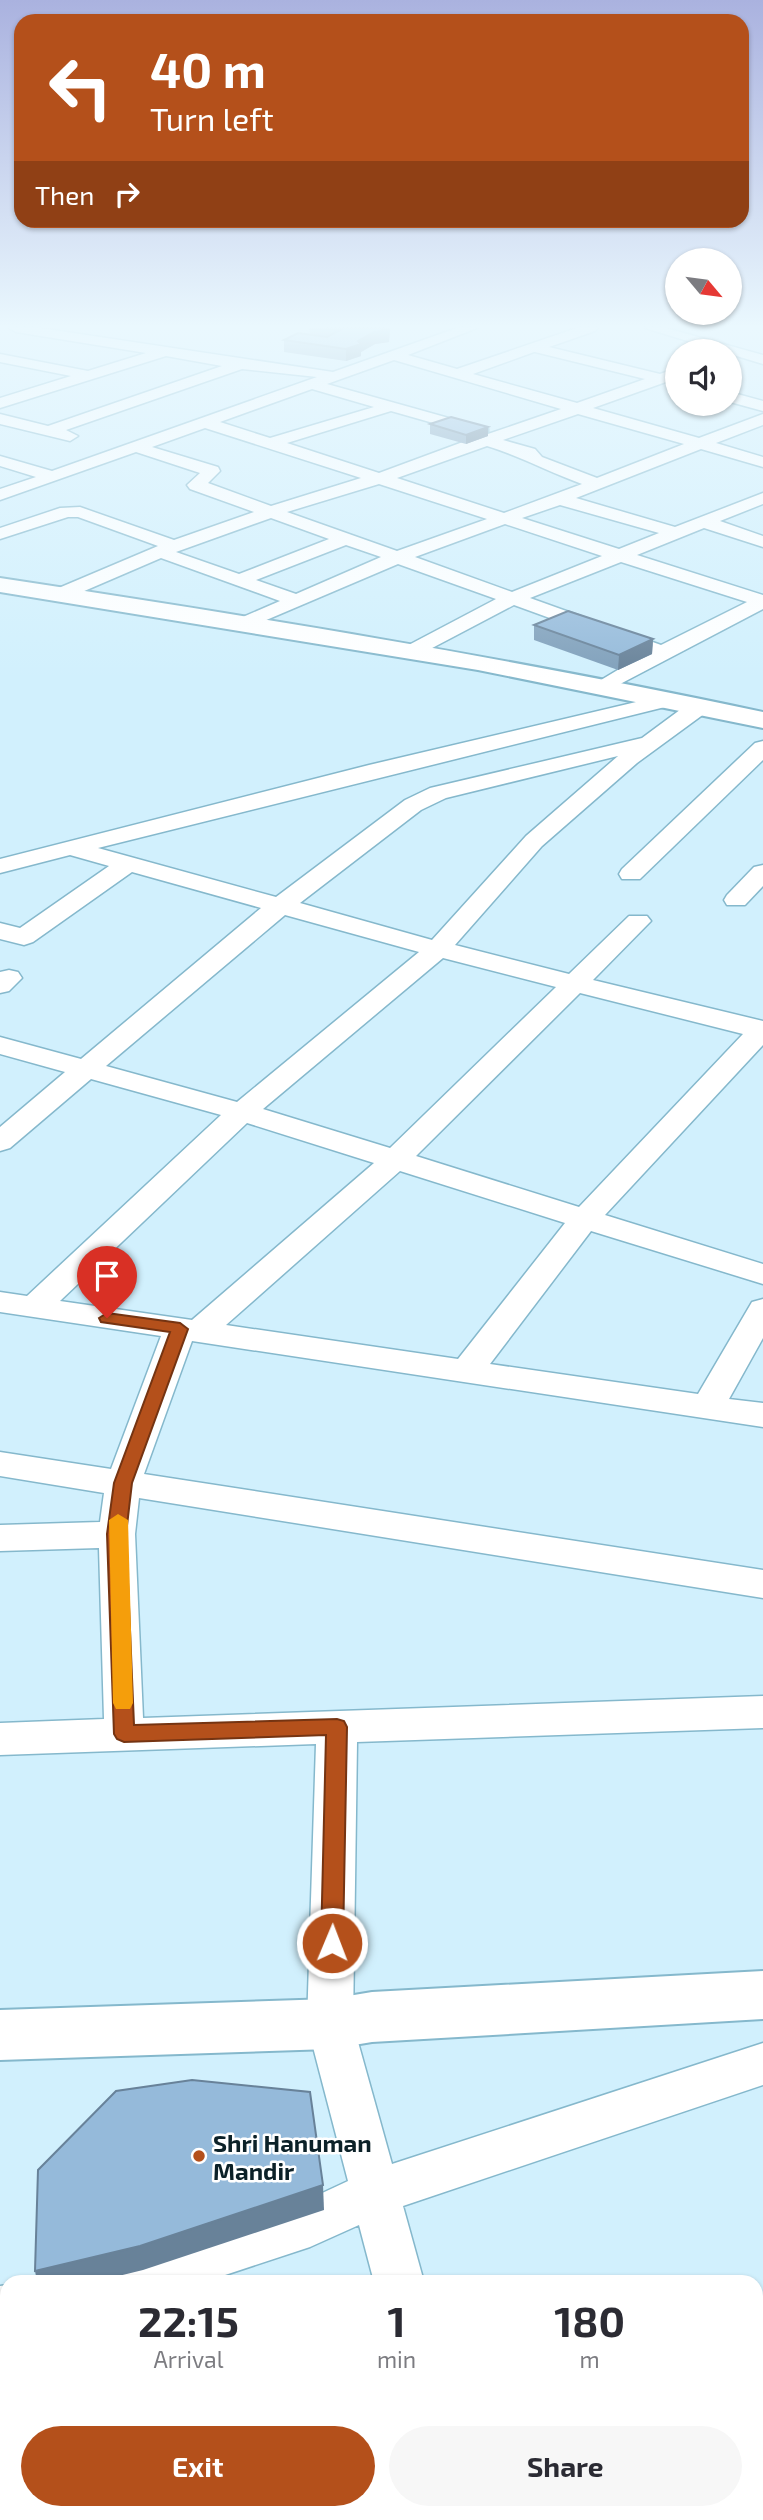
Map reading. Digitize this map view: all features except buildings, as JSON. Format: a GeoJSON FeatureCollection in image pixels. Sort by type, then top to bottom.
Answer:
{"type":"FeatureCollection","features":[{"type":"Feature","properties":{"kind":"street"},"geometry":{"type":"LineString","coordinates":[[115,446],[210,469],[211,473],[196,485],[662,652]]}},
{"type":"Feature","properties":{"kind":"street"},"geometry":{"type":"LineString","coordinates":[[0,495],[136,446]]}},
{"type":"Feature","properties":{"kind":"street"},"geometry":{"type":"LineString","coordinates":[[280,446],[384,477],[763,602]]}},
{"type":"Feature","properties":{"kind":"street"},"geometry":{"type":"LineString","coordinates":[[61,594],[167,549],[384,477],[469,446]]}},
{"type":"Feature","properties":{"kind":"street"},"geometry":{"type":"LineString","coordinates":[[509,446],[529,453],[536,461],[598,484]]}},
{"type":"Feature","properties":{"kind":"street"},"geometry":{"type":"LineString","coordinates":[[243,624],[400,556],[559,499],[692,446]]}},
{"type":"Feature","properties":{"kind":"street"},"geometry":{"type":"LineString","coordinates":[[707,446],[763,462]]}},
{"type":"Feature","properties":{"kind":"street"},"geometry":{"type":"LineString","coordinates":[[0,461],[51,476]]}},
{"type":"Feature","properties":{"kind":"street"},"geometry":{"type":"LineString","coordinates":[[410,652],[513,598],[763,498]]}},
{"type":"Feature","properties":{"kind":"street"},"geometry":{"type":"LineString","coordinates":[[559,499],[677,533]]}},
{"type":"Feature","properties":{"kind":"street"},"geometry":{"type":"LineString","coordinates":[[0,534],[66,512],[80,512],[239,580],[295,600]]}},
{"type":"Feature","properties":{"kind":"street"},"geometry":{"type":"LineString","coordinates":[[704,522],[763,542]]}},
{"type":"Feature","properties":{"kind":"street"},"geometry":{"type":"LineString","coordinates":[[239,580],[348,538]]}},
{"type":"Feature","properties":{"kind":"street"},"geometry":{"type":"LineString","coordinates":[[0,585],[410,652],[603,687],[763,720]]}},
{"type":"Feature","properties":{"kind":"street"},"geometry":{"type":"LineString","coordinates":[[603,687],[662,652],[763,602]]}},
{"type":"Feature","properties":{"kind":"street"},"geometry":{"type":"LineString","coordinates":[[0,866],[369,772],[670,700]]}},
{"type":"Feature","properties":{"kind":"street"},"geometry":{"type":"LineString","coordinates":[[34,1307],[242,1112],[438,949],[534,841],[651,742],[700,706]]}},
{"type":"Feature","properties":{"kind":"street"},"geometry":{"type":"LineString","coordinates":[[0,1142],[279,906],[393,817],[438,793],[651,742]]}},
{"type":"Feature","properties":{"kind":"street"},"geometry":{"type":"LineString","coordinates":[[631,874],[763,748]]}},
{"type":"Feature","properties":{"kind":"street"},"geometry":{"type":"LineString","coordinates":[[74,849],[438,949],[763,1030],[585,1219],[465,1373]]}},
{"type":"Feature","properties":{"kind":"street"},"geometry":{"type":"LineString","coordinates":[[0,931],[24,937],[128,864]]}},
{"type":"Feature","properties":{"kind":"street"},"geometry":{"type":"LineString","coordinates":[[736,900],[763,872]]}},
{"type":"Feature","properties":{"kind":"street"},"geometry":{"type":"LineString","coordinates":[[124,1734],[117,1534],[123,1483],[190,1330],[395,1160],[638,921]]}},
{"type":"Feature","properties":{"kind":"street"},"geometry":{"type":"LineString","coordinates":[[0,1045],[242,1112],[763,1274]]}},
{"type":"Feature","properties":{"kind":"street"},"geometry":{"type":"LineString","coordinates":[[0,1303],[763,1415]]}},
{"type":"Feature","properties":{"kind":"street"},"geometry":{"type":"LineString","coordinates":[[708,1406],[763,1310]]}},
{"type":"Feature","properties":{"kind":"street"},"geometry":{"type":"LineString","coordinates":[[0,1464],[763,1584]]}},
{"type":"Feature","properties":{"kind":"street"},"geometry":{"type":"LineString","coordinates":[[0,1538],[117,1534]]}},
{"type":"Feature","properties":{"kind":"street"},"geometry":{"type":"LineString","coordinates":[[0,1740],[763,1712]]}},
{"type":"Feature","properties":{"kind":"street"},"geometry":{"type":"LineString","coordinates":[[337,1727],[330,2024],[397,2275]]}},
{"type":"Feature","properties":{"kind":"street"},"geometry":{"type":"LineString","coordinates":[[0,2035],[330,2024],[372,2017],[763,1995]]}},
{"type":"Feature","properties":{"kind":"street"},"geometry":{"type":"LineString","coordinates":[[150,2275],[310,2223],[377,2192],[763,2064]]}},
{"type":"Feature","properties":{"kind":"slow traffic"},"geometry":{"type":"LineString","coordinates":[[118,1520],[123,1703]]}},
{"type":"Feature","properties":{"kind":"place","name":"Shri Hanuman Mandir"},"geometry":{"type":"Point","coordinates":[199,2156]}},
{"type":"Feature","properties":{"kind":"route"},"geometry":{"type":"LineString","coordinates":[[107,1318],[180,1329],[123,1483],[117,1534],[124,1734],[337,1727],[332,1943]]}}]}
